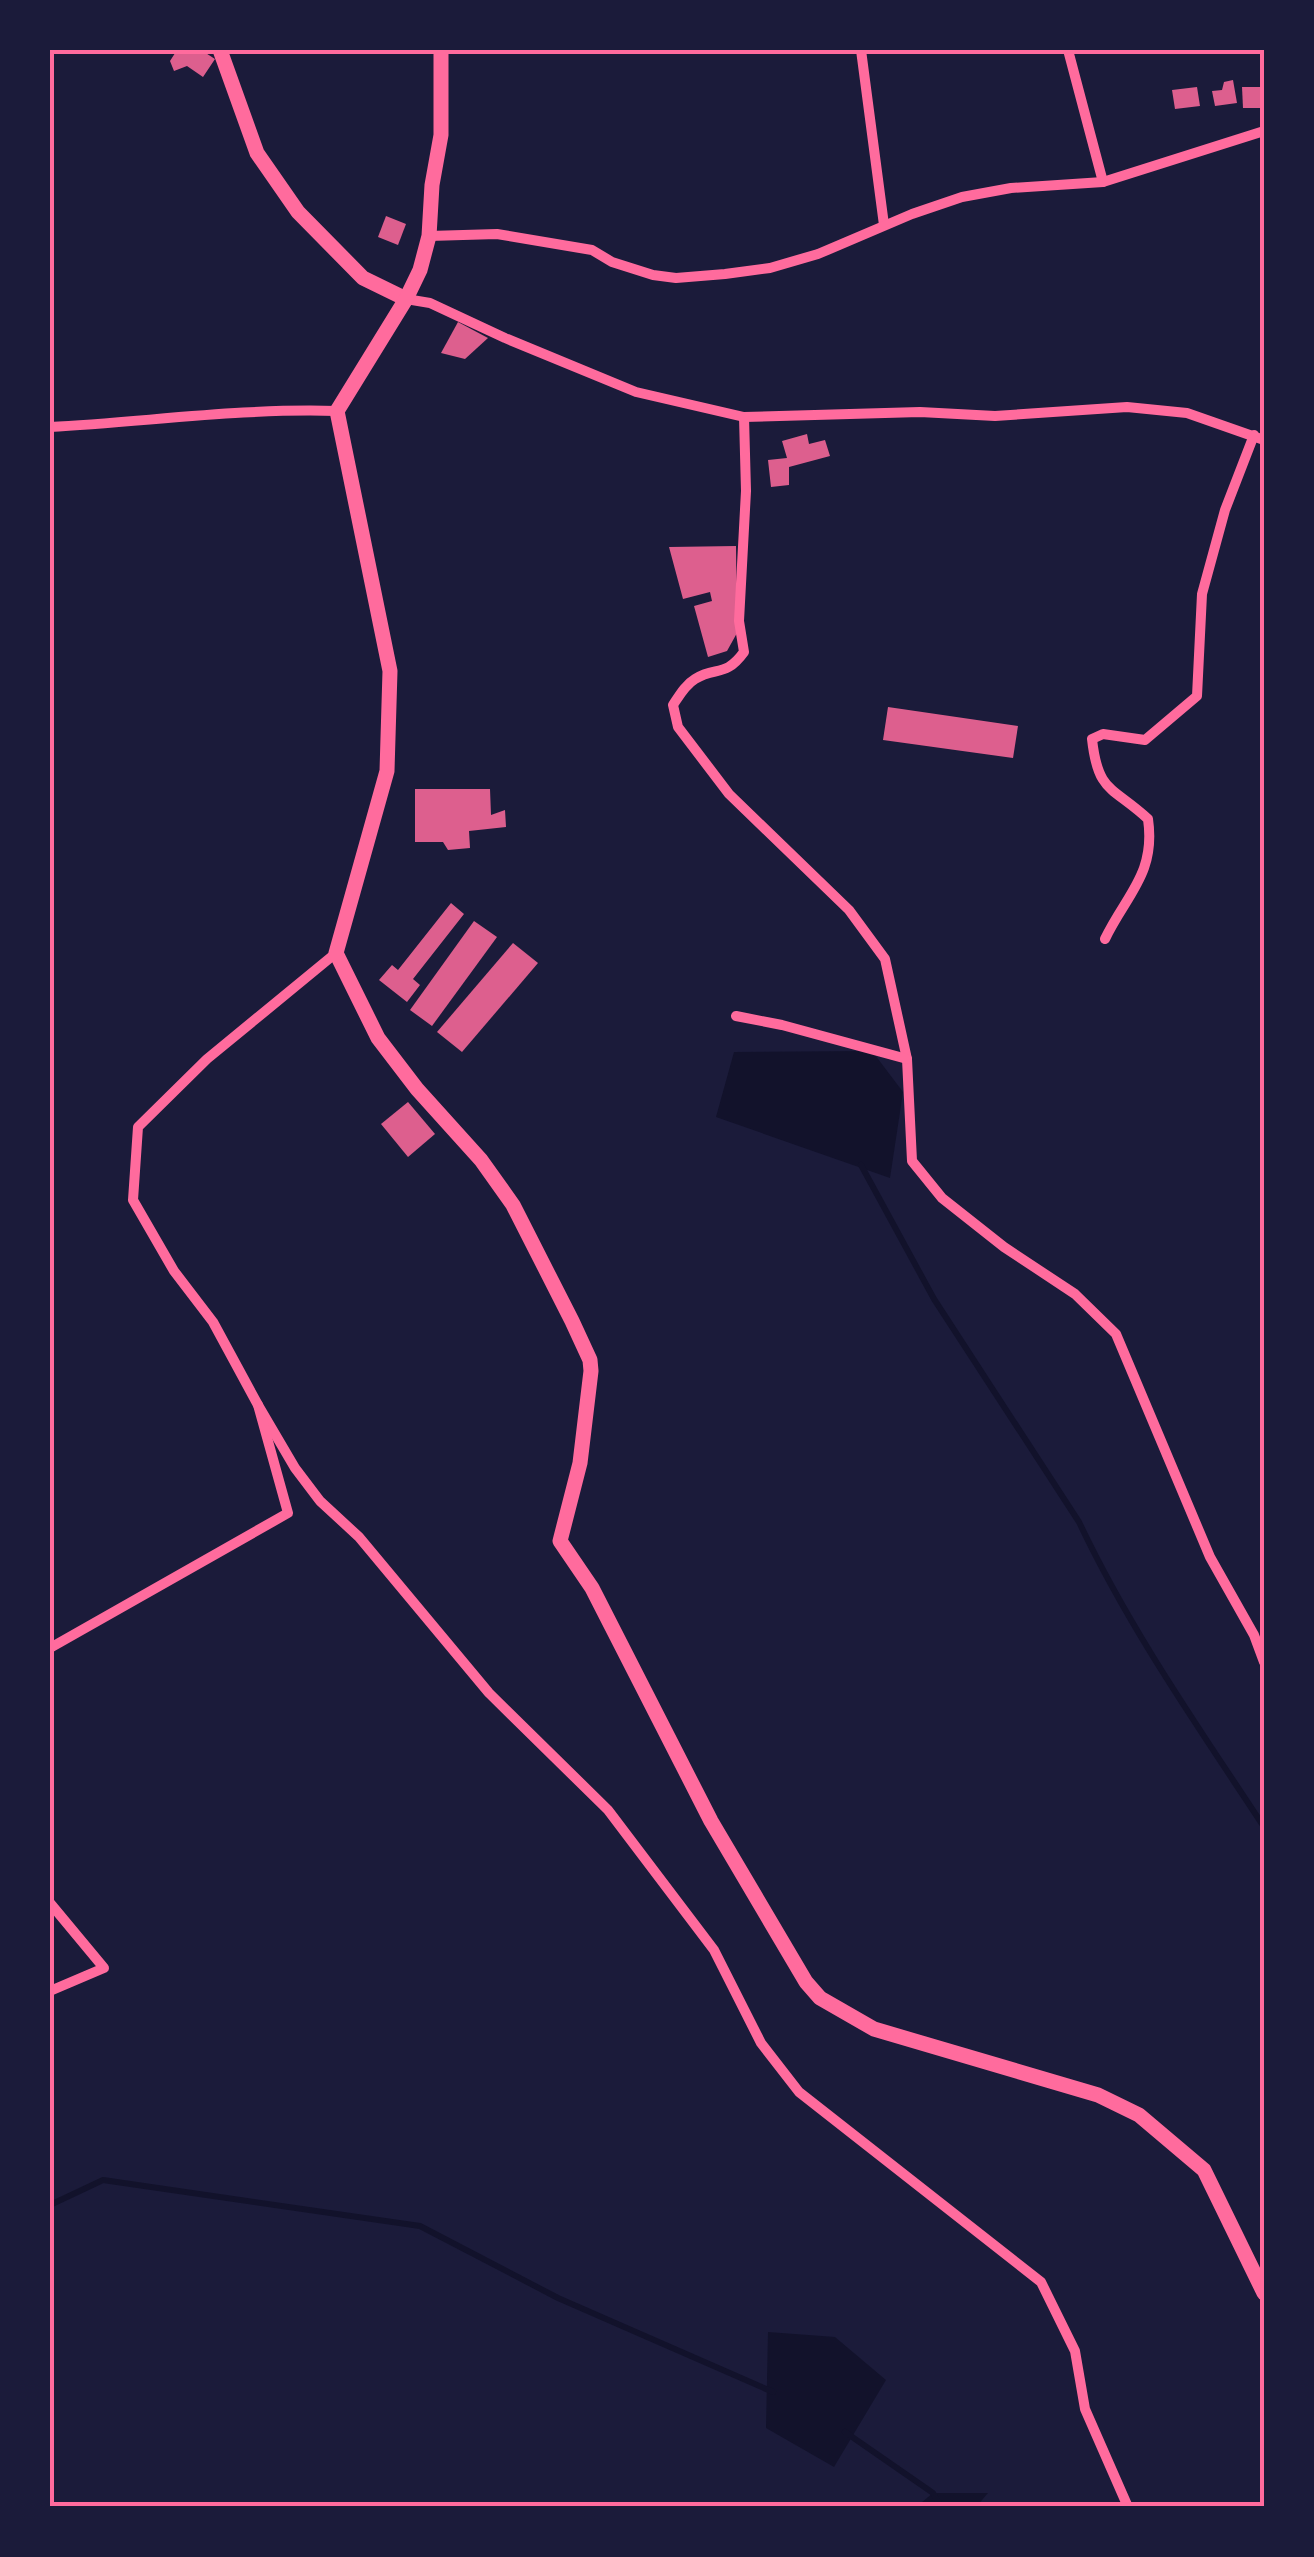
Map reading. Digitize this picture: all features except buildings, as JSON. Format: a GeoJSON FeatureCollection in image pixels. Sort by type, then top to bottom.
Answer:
{"type":"FeatureCollection","features":[{"type":"Feature","properties":{"kind":"street"},"geometry":{"type":"LineString","coordinates":[[220,50],[257,153],[298,212],[363,278],[636,392],[744,417],[920,412],[994,416],[1127,407],[1187,412],[1259,438],[1225,510],[1202,594],[1196,696],[1145,740],[1103,734],[1092,738],[1095,766],[1103,785],[1148,819],[1151,840],[1140,884],[1105,940]]}},
{"type":"Feature","properties":{"kind":"street"},"geometry":{"type":"LineString","coordinates":[[441,50],[441,135],[432,185],[429,236],[420,270],[337,411],[390,670],[387,771],[336,953],[207,1059],[138,1126],[133,1200],[174,1271],[213,1322],[295,1468],[320,1501],[359,1537],[489,1693],[608,1810],[714,1950],[761,2043],[799,2092],[1041,2282],[1075,2351],[1085,2409],[1128,2507]]}},
{"type":"Feature","properties":{"kind":"street"},"geometry":{"type":"LineString","coordinates":[[860,50],[884,225]]}},
{"type":"Feature","properties":{"kind":"street"},"geometry":{"type":"LineString","coordinates":[[1068,50],[1103,182]]}},
{"type":"Feature","properties":{"kind":"street"},"geometry":{"type":"LineString","coordinates":[[429,236],[497,234],[578,247],[653,275],[676,278],[770,268],[818,254],[962,197],[1011,188],[1103,182],[1264,131]]}},
{"type":"Feature","properties":{"kind":"street"},"geometry":{"type":"LineString","coordinates":[[50,427],[255,410],[337,411]]}},
{"type":"Feature","properties":{"kind":"street"},"geometry":{"type":"LineString","coordinates":[[744,417],[746,491],[739,621],[744,652],[734,666],[696,678],[681,692],[674,704],[678,727],[730,794],[849,910],[885,959],[907,1059],[912,1161],[942,1198],[1075,1294],[1116,1334],[1210,1557],[1264,1662]]}},
{"type":"Feature","properties":{"kind":"street"},"geometry":{"type":"LineString","coordinates":[[336,953],[378,1038],[513,1204],[590,1360],[580,1463],[560,1541],[592,1588],[712,1822],[806,1982],[820,1998],[874,2029],[1098,2094],[1139,2115],[1204,2170],[1264,2293]]}},
{"type":"Feature","properties":{"kind":"street"},"geometry":{"type":"LineString","coordinates":[[736,1016],[782,1024],[907,1059]]}},
{"type":"Feature","properties":{"kind":"street"},"geometry":{"type":"LineString","coordinates":[[50,1648],[288,1514],[258,1404]]}},
{"type":"Feature","properties":{"kind":"street"},"geometry":{"type":"LineString","coordinates":[[50,1903],[104,1968],[50,1991]]}},
{"type":"Feature","properties":{"kind":"shaded area"},"geometry":{"type":"Polygon","coordinates":[[[872,1051],[903,1092],[890,1178],[716,1117],[734,1052],[872,1051]]]}},
{"type":"Feature","properties":{"kind":"shaded area"},"geometry":{"type":"Polygon","coordinates":[[[768,2332],[835,2337],[886,2380],[834,2467],[766,2428],[768,2332]]]}},
{"type":"Feature","properties":{"kind":"shaded area"},"geometry":{"type":"Polygon","coordinates":[[[933,2493],[988,2493],[976,2507],[916,2507],[933,2493]]]}},
{"type":"Feature","properties":{"kind":"waterway"},"geometry":{"type":"LineString","coordinates":[[861,1165],[934,1299],[1079,1522],[1143,1640],[1264,1827]]}},
{"type":"Feature","properties":{"kind":"waterway"},"geometry":{"type":"LineString","coordinates":[[50,2205],[103,2180],[420,2226],[558,2298],[773,2392]]}},
{"type":"Feature","properties":{"kind":"waterway"},"geometry":{"type":"LineString","coordinates":[[845,2432],[933,2493],[941,2507]]}}]}
